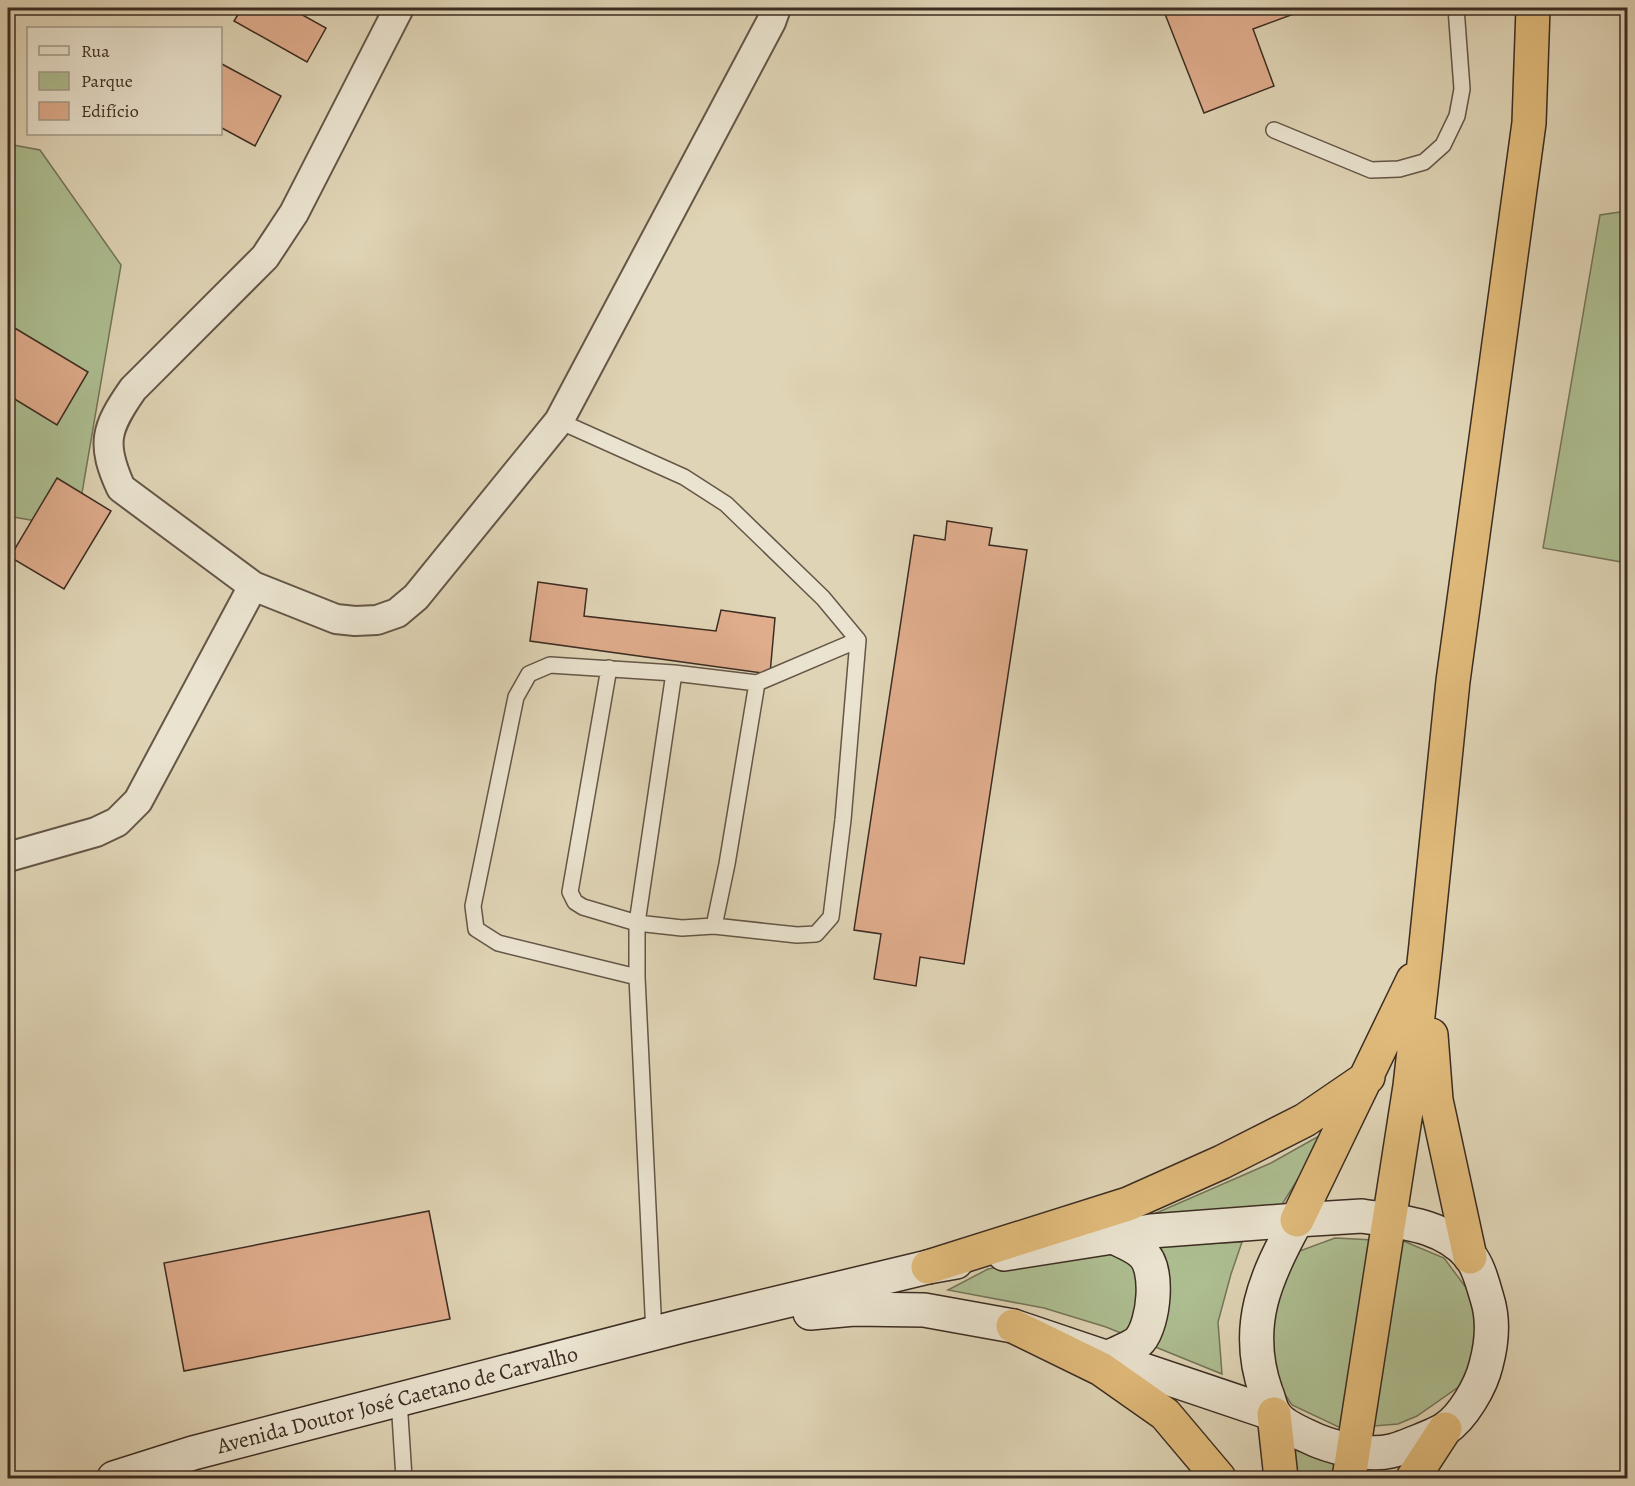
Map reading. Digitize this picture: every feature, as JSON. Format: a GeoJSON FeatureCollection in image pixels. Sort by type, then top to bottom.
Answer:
{"type":"FeatureCollection","features":[{"type":"Feature","properties":{"kind":"highway"},"geometry":{"type":"LineString","coordinates":[[1351,1465],[1410,1086],[1453,681],[1529,123],[1533,8]]}},
{"type":"Feature","properties":{"kind":"highway"},"geometry":{"type":"LineString","coordinates":[[1297,1220],[1368,1077],[1425,954]]}},
{"type":"Feature","properties":{"kind":"highway"},"geometry":{"type":"LineString","coordinates":[[1425,954],[1436,1100],[1470,1257]]}},
{"type":"Feature","properties":{"kind":"highway"},"geometry":{"type":"LineString","coordinates":[[928,1267],[1128,1204],[1222,1162],[1305,1120],[1368,1077]]}},
{"type":"Feature","properties":{"kind":"highway"},"geometry":{"type":"LineString","coordinates":[[1013,1326],[1101,1369],[1165,1414],[1220,1479]]}},
{"type":"Feature","properties":{"kind":"highway"},"geometry":{"type":"LineString","coordinates":[[1274,1414],[1281,1479]]}},
{"type":"Feature","properties":{"kind":"highway"},"geometry":{"type":"LineString","coordinates":[[1413,1479],[1445,1429]]}},
{"type":"Feature","properties":{"kind":"main road"},"geometry":{"type":"LineString","coordinates":[[1362,1216],[1419,1225],[1445,1236],[1470,1257],[1482,1281],[1490,1306],[1492,1341],[1482,1381],[1464,1409],[1445,1429],[1390,1452],[1351,1465],[1322,1443],[1293,1430],[1274,1414],[1013,1326],[924,1310],[854,1309],[668,1330],[928,1267],[1034,1248],[1151,1231],[1362,1216]]}},
{"type":"Feature","properties":{"kind":"main road"},"geometry":{"type":"LineString","coordinates":[[1274,1414],[1258,1369],[1257,1331],[1264,1287],[1281,1248],[1297,1220]]}},
{"type":"Feature","properties":{"kind":"main road"},"geometry":{"type":"LineString","coordinates":[[1107,1358],[1140,1341],[1150,1319],[1154,1296],[1151,1265],[1143,1253],[1114,1237]]}},
{"type":"Feature","properties":{"kind":"main road","name":"Avenida Doutor José Caetano de Carvalho"},"geometry":{"type":"LineString","coordinates":[[114,1479],[193,1453],[668,1330]]}},
{"type":"Feature","properties":{"kind":"street"},"geometry":{"type":"LineString","coordinates":[[399,8],[294,213],[265,257],[133,389],[116,414],[107,446],[111,467],[121,488],[253,586],[336,619],[355,621],[377,620],[397,613],[416,597],[559,421],[771,22],[776,8]]}},
{"type":"Feature","properties":{"kind":"street"},"geometry":{"type":"LineString","coordinates":[[8,857],[96,832],[117,822],[138,801],[253,586]]}},
{"type":"Feature","properties":{"kind":"lane"},"geometry":{"type":"LineString","coordinates":[[1274,130],[1371,170],[1400,169],[1424,162],[1443,145],[1457,116],[1462,89],[1456,8]]}},
{"type":"Feature","properties":{"kind":"lane"},"geometry":{"type":"LineString","coordinates":[[559,421],[684,477],[726,504],[823,598],[858,640],[843,820],[831,917],[816,934],[797,935],[714,926],[682,928],[637,923],[583,907],[574,902],[570,892],[609,668]]}},
{"type":"Feature","properties":{"kind":"lane"},"geometry":{"type":"LineString","coordinates":[[637,977],[498,944],[476,929],[473,906],[516,697],[529,674],[550,665],[674,673],[758,683],[858,640]]}},
{"type":"Feature","properties":{"kind":"lane"},"geometry":{"type":"LineString","coordinates":[[668,1330],[637,977],[637,923],[674,673]]}},
{"type":"Feature","properties":{"kind":"lane"},"geometry":{"type":"LineString","coordinates":[[714,926],[758,683]]}},
{"type":"Feature","properties":{"kind":"lane"},"geometry":{"type":"LineString","coordinates":[[399,1400],[404,1479]]}},
{"type":"Feature","properties":{"kind":"green space"},"geometry":{"type":"Polygon","coordinates":[[[8,144],[40,150],[121,265],[76,528],[8,516],[8,144]]]}},
{"type":"Feature","properties":{"kind":"green space"},"geometry":{"type":"Polygon","coordinates":[[[1628,211],[1627,563],[1543,548],[1600,215],[1628,211]]]}},
{"type":"Feature","properties":{"kind":"green space"},"geometry":{"type":"Polygon","coordinates":[[[1328,1131],[1281,1206],[1138,1221],[1271,1163],[1328,1131]]]}},
{"type":"Feature","properties":{"kind":"green space"},"geometry":{"type":"Polygon","coordinates":[[[1335,1238],[1374,1240],[1347,1431],[1292,1405],[1265,1365],[1277,1280],[1294,1253],[1335,1238]]]}},
{"type":"Feature","properties":{"kind":"green space"},"geometry":{"type":"Polygon","coordinates":[[[1401,1240],[1444,1258],[1470,1293],[1481,1336],[1467,1381],[1417,1416],[1398,1424],[1374,1426],[1401,1240]]]}},
{"type":"Feature","properties":{"kind":"green space"},"geometry":{"type":"Polygon","coordinates":[[[1242,1242],[1218,1322],[1222,1374],[1106,1327],[1044,1308],[948,1290],[988,1269],[1083,1250],[1242,1242]]]}},
{"type":"Feature","properties":{"kind":"green space"},"geometry":{"type":"Polygon","coordinates":[[[1289,1445],[1335,1459],[1332,1478],[1294,1478],[1289,1445]]]}},
{"type":"Feature","properties":{"kind":"building"},"geometry":{"type":"Polygon","coordinates":[[[242,8],[290,8],[326,28],[307,62],[234,21],[242,8]]]}},
{"type":"Feature","properties":{"kind":"building"},"geometry":{"type":"Polygon","coordinates":[[[1182,8],[1310,8],[1253,29],[1274,86],[1204,113],[1165,14],[1182,8]]]}},
{"type":"Feature","properties":{"kind":"building"},"geometry":{"type":"Polygon","coordinates":[[[222,64],[281,96],[255,146],[222,128],[222,64]]]}},
{"type":"Feature","properties":{"kind":"building"},"geometry":{"type":"Polygon","coordinates":[[[8,324],[88,372],[57,425],[8,395],[8,324]]]}},
{"type":"Feature","properties":{"kind":"building"},"geometry":{"type":"Polygon","coordinates":[[[57,478],[111,511],[64,589],[10,557],[57,478]]]}},
{"type":"Feature","properties":{"kind":"building"},"geometry":{"type":"Polygon","coordinates":[[[947,521],[992,528],[989,545],[1027,550],[964,964],[920,957],[916,986],[874,979],[881,934],[854,930],[914,535],[945,540],[947,521]]]}},
{"type":"Feature","properties":{"kind":"building"},"geometry":{"type":"Polygon","coordinates":[[[538,582],[587,589],[584,616],[716,631],[721,610],[775,618],[770,674],[530,641],[538,582]]]}},
{"type":"Feature","properties":{"kind":"building"},"geometry":{"type":"Polygon","coordinates":[[[429,1211],[450,1319],[184,1371],[164,1263],[429,1211]]]}}]}
